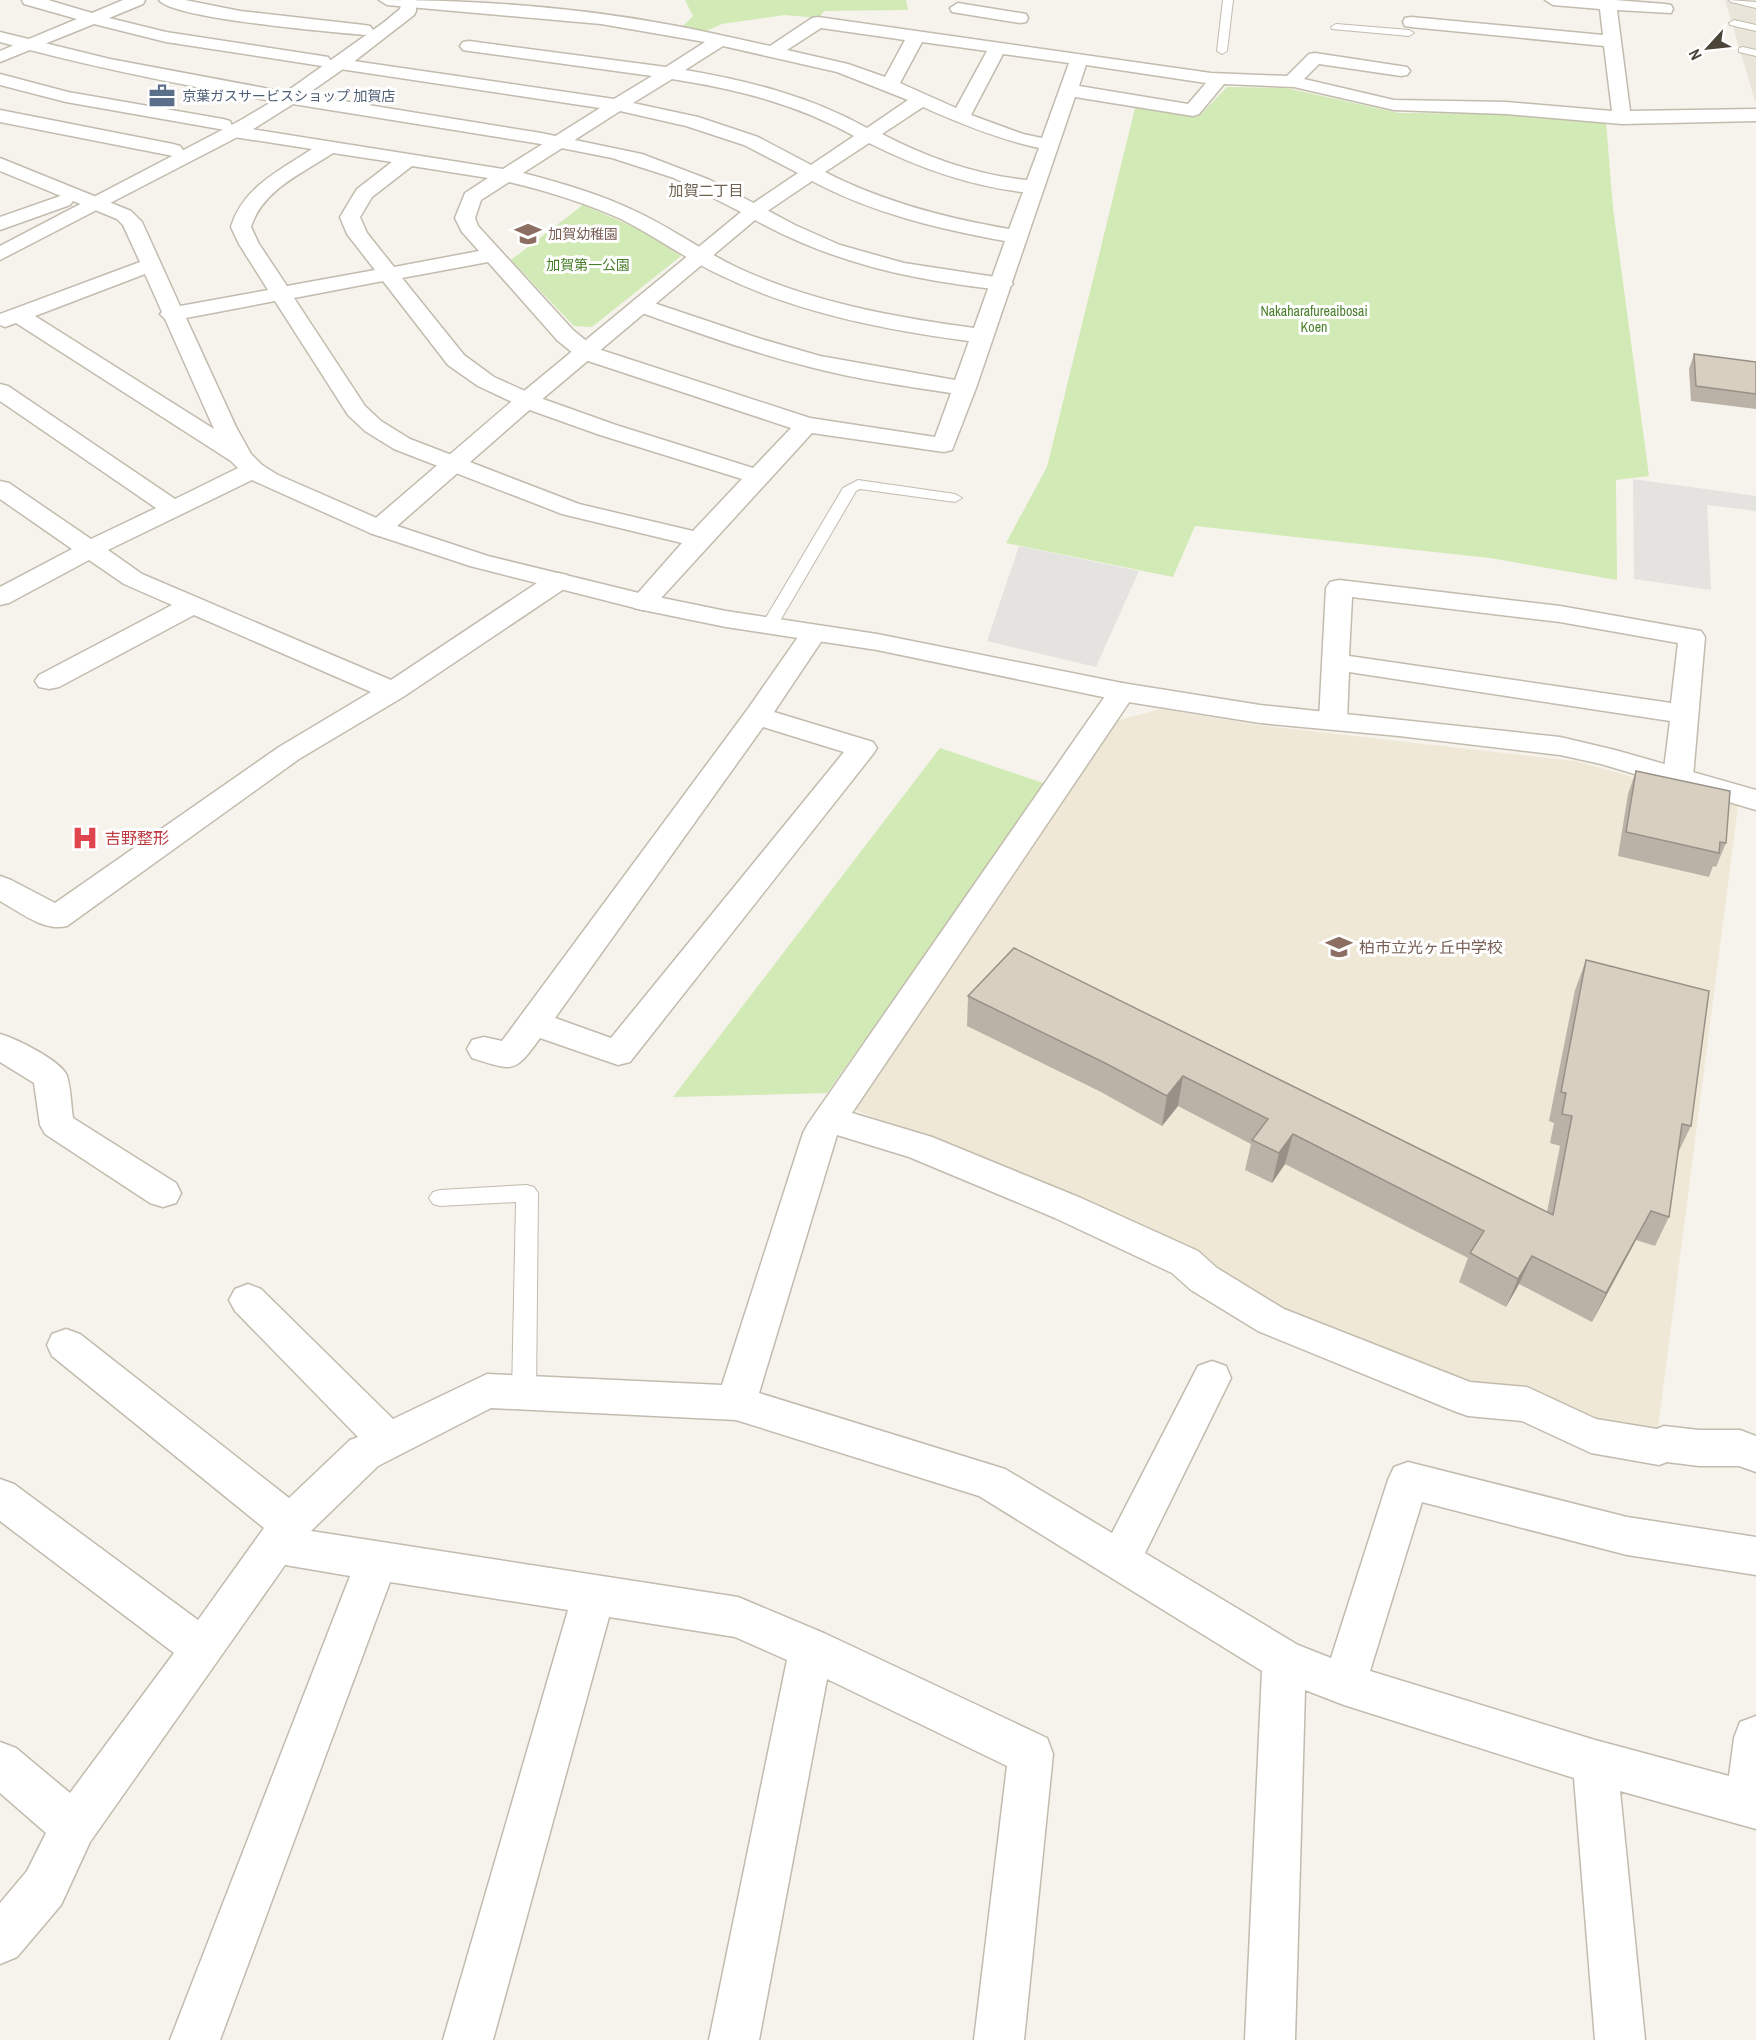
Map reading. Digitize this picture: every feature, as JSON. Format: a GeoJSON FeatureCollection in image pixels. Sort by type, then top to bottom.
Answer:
{"type":"FeatureCollection","features":[{"type":"Feature","properties":{"kind":"street"},"geometry":{"type":"LineString","coordinates":[[30,0],[166,37],[653,111],[726,131],[781,154],[829,182],[879,204],[957,226],[1017,237]]}},
{"type":"Feature","properties":{"kind":"street"},"geometry":{"type":"LineString","coordinates":[[0,57],[137,0]]}},
{"type":"Feature","properties":{"kind":"street"},"geometry":{"type":"LineString","coordinates":[[167,0],[241,16],[364,30]]}},
{"type":"Feature","properties":{"kind":"street"},"geometry":{"type":"LineString","coordinates":[[387,0],[515,12],[560,8],[636,17],[719,41],[843,68],[890,85],[961,117],[1018,138],[1049,145]]}},
{"type":"Feature","properties":{"kind":"street"},"geometry":{"type":"LineString","coordinates":[[961,117],[1002,48],[1019,37],[1020,0]]}},
{"type":"Feature","properties":{"kind":"street"},"geometry":{"type":"LineString","coordinates":[[1394,105],[1410,28],[1413,0]]}},
{"type":"Feature","properties":{"kind":"street"},"geometry":{"type":"LineString","coordinates":[[1553,0],[1607,2],[1665,9]]}},
{"type":"Feature","properties":{"kind":"street"},"geometry":{"type":"LineString","coordinates":[[331,63],[364,30],[392,9],[410,1]]}},
{"type":"Feature","properties":{"kind":"street"},"geometry":{"type":"LineString","coordinates":[[0,254],[86,200],[228,128],[282,96],[408,11],[410,1]]}},
{"type":"Feature","properties":{"kind":"street"},"geometry":{"type":"LineString","coordinates":[[1607,2],[1622,118]]}},
{"type":"Feature","properties":{"kind":"street"},"geometry":{"type":"LineString","coordinates":[[958,8],[1020,18]]}},
{"type":"Feature","properties":{"kind":"street"},"geometry":{"type":"LineString","coordinates":[[425,77],[515,12]]}},
{"type":"Feature","properties":{"kind":"street"},"geometry":{"type":"LineString","coordinates":[[773,52],[818,22],[1219,79],[1291,82],[1394,105],[1506,108],[1622,118],[1756,116]]}},
{"type":"Feature","properties":{"kind":"street"},"geometry":{"type":"LineString","coordinates":[[1410,28],[1611,41]]}},
{"type":"Feature","properties":{"kind":"street"},"geometry":{"type":"LineString","coordinates":[[890,85],[916,36]]}},
{"type":"Feature","properties":{"kind":"street"},"geometry":{"type":"LineString","coordinates":[[0,37],[84,60],[192,83],[558,141],[638,159],[700,182],[809,240],[861,259],[939,277],[1002,284]]}},
{"type":"Feature","properties":{"kind":"street"},"geometry":{"type":"LineString","coordinates":[[719,41],[666,72],[472,197],[465,218],[469,228],[565,335],[587,353],[806,425],[944,445],[1079,60]]}},
{"type":"Feature","properties":{"kind":"street"},"geometry":{"type":"LineString","coordinates":[[468,46],[666,72],[772,93],[825,113],[906,153],[960,173],[1014,186],[1035,187]]}},
{"type":"Feature","properties":{"kind":"street"},"geometry":{"type":"LineString","coordinates":[[1291,82],[1315,58],[1401,71]]}},
{"type":"Feature","properties":{"kind":"street"},"geometry":{"type":"LineString","coordinates":[[0,79],[66,98],[328,147],[505,175],[555,187],[628,215],[700,257],[768,288],[801,300],[900,325],[983,336]]}},
{"type":"Feature","properties":{"kind":"street"},"geometry":{"type":"LineString","coordinates":[[1068,90],[1193,110],[1219,79]]}},
{"type":"Feature","properties":{"kind":"street"},"geometry":{"type":"LineString","coordinates":[[379,528],[526,401],[587,353],[753,212],[922,99]]}},
{"type":"Feature","properties":{"kind":"street"},"geometry":{"type":"LineString","coordinates":[[0,116],[173,150]]}},
{"type":"Feature","properties":{"kind":"street"},"geometry":{"type":"LineString","coordinates":[[0,224],[86,200],[108,183],[173,150],[228,128]]}},
{"type":"Feature","properties":{"kind":"street"},"geometry":{"type":"LineString","coordinates":[[328,147],[266,188],[246,210],[241,227],[280,294],[356,410],[373,426],[402,444],[571,509],[699,540]]}},
{"type":"Feature","properties":{"kind":"street"},"geometry":{"type":"LineString","coordinates":[[407,160],[364,193],[350,217],[357,234],[456,360],[494,387],[526,401],[648,445],[757,476]]}},
{"type":"Feature","properties":{"kind":"street"},"geometry":{"type":"LineString","coordinates":[[0,164],[124,215],[132,222],[171,314],[224,427],[247,464]]}},
{"type":"Feature","properties":{"kind":"street"},"geometry":{"type":"LineString","coordinates":[[171,314],[493,255]]}},
{"type":"Feature","properties":{"kind":"street"},"geometry":{"type":"LineString","coordinates":[[9,318],[151,265]]}},
{"type":"Feature","properties":{"kind":"street"},"geometry":{"type":"LineString","coordinates":[[642,305],[747,342],[814,362],[905,380],[965,388]]}},
{"type":"Feature","properties":{"kind":"street"},"geometry":{"type":"LineString","coordinates":[[9,318],[247,464],[269,480],[325,507],[379,528],[479,561],[643,602],[769,626],[877,642],[1122,692],[1260,714],[1560,746],[1605,756],[1756,800]]}},
{"type":"Feature","properties":{"kind":"street"},"geometry":{"type":"LineString","coordinates":[[0,391],[172,508]]}},
{"type":"Feature","properties":{"kind":"street"},"geometry":{"type":"LineString","coordinates":[[643,602],[806,425]]}},
{"type":"Feature","properties":{"kind":"street"},"geometry":{"type":"LineString","coordinates":[[0,597],[172,508],[247,464]]}},
{"type":"Feature","properties":{"kind":"street"},"geometry":{"type":"LineString","coordinates":[[6,500],[133,579],[393,691]]}},
{"type":"Feature","properties":{"kind":"street"},"geometry":{"type":"LineString","coordinates":[[0,887],[56,918],[289,753],[393,691],[558,582]]}},
{"type":"Feature","properties":{"kind":"street"},"geometry":{"type":"LineString","coordinates":[[1333,720],[1339,588],[1560,614],[1692,637],[1678,777]]}},
{"type":"Feature","properties":{"kind":"street"},"geometry":{"type":"LineString","coordinates":[[49,681],[193,605]]}},
{"type":"Feature","properties":{"kind":"street"},"geometry":{"type":"LineString","coordinates":[[484,1049],[510,1055],[757,716],[814,633]]}},
{"type":"Feature","properties":{"kind":"street"},"geometry":{"type":"LineString","coordinates":[[1335,662],[1684,714]]}},
{"type":"Feature","properties":{"kind":"street"},"geometry":{"type":"LineString","coordinates":[[736,1403],[820,1133],[1122,692]]}},
{"type":"Feature","properties":{"kind":"street"},"geometry":{"type":"LineString","coordinates":[[534,1023],[618,1053],[863,748],[757,716]]}},
{"type":"Feature","properties":{"kind":"street"},"geometry":{"type":"LineString","coordinates":[[0,1046],[50,1076],[57,1125],[163,1193]]}},
{"type":"Feature","properties":{"kind":"street"},"geometry":{"type":"LineString","coordinates":[[828,1119],[920,1148],[1068,1208],[1185,1262],[1204,1279],[1271,1320],[1468,1399],[1527,1404],[1591,1436],[1659,1447],[1664,1444],[1699,1448],[1740,1448],[1756,1454]]}},
{"type":"Feature","properties":{"kind":"street"},"geometry":{"type":"LineString","coordinates":[[248,1300],[388,1441]]}},
{"type":"Feature","properties":{"kind":"street"},"geometry":{"type":"LineString","coordinates":[[66,1345],[283,1534],[377,1561],[738,1617],[811,1649],[1031,1754],[999,2040]]}},
{"type":"Feature","properties":{"kind":"street"},"geometry":{"type":"LineString","coordinates":[[1120,1560],[1212,1378]]}},
{"type":"Feature","properties":{"kind":"street"},"geometry":{"type":"LineString","coordinates":[[0,1940],[44,1888],[74,1826],[203,1649],[283,1534],[364,1453],[488,1391],[736,1403],[991,1482],[1284,1661],[1344,1684],[1595,1762],[1753,1804],[1756,1738]]}},
{"type":"Feature","properties":{"kind":"street"},"geometry":{"type":"LineString","coordinates":[[1344,1684],[1408,1480],[1627,1536],[1756,1556]]}},
{"type":"Feature","properties":{"kind":"street"},"geometry":{"type":"LineString","coordinates":[[0,1497],[203,1649]]}},
{"type":"Feature","properties":{"kind":"street"},"geometry":{"type":"LineString","coordinates":[[195,2040],[377,1561]]}},
{"type":"Feature","properties":{"kind":"street"},"geometry":{"type":"LineString","coordinates":[[468,2040],[594,1595]]}},
{"type":"Feature","properties":{"kind":"street"},"geometry":{"type":"LineString","coordinates":[[734,2040],[811,1649]]}},
{"type":"Feature","properties":{"kind":"street"},"geometry":{"type":"LineString","coordinates":[[1270,2040],[1284,1661]]}},
{"type":"Feature","properties":{"kind":"street"},"geometry":{"type":"LineString","coordinates":[[1595,1762],[1620,2040]]}},
{"type":"Feature","properties":{"kind":"street"},"geometry":{"type":"LineString","coordinates":[[0,1764],[74,1826]]}},
{"type":"Feature","properties":{"kind":"lane"},"geometry":{"type":"LineString","coordinates":[[1222,51],[1227,0]]}},
{"type":"Feature","properties":{"kind":"lane"},"geometry":{"type":"LineString","coordinates":[[1734,0],[1756,5]]}},
{"type":"Feature","properties":{"kind":"lane"},"geometry":{"type":"LineString","coordinates":[[1734,23],[1756,28]]}},
{"type":"Feature","properties":{"kind":"lane"},"geometry":{"type":"LineString","coordinates":[[1336,27],[1410,28]]}},
{"type":"Feature","properties":{"kind":"lane"},"geometry":{"type":"LineString","coordinates":[[1743,50],[1756,53]]}},
{"type":"Feature","properties":{"kind":"lane"},"geometry":{"type":"LineString","coordinates":[[769,626],[850,488],[858,484],[955,498]]}},
{"type":"Feature","properties":{"kind":"lane"},"geometry":{"type":"LineString","coordinates":[[440,1198],[527,1193],[524,1393]]}},
{"type":"Feature","properties":{"kind":"shaded area"},"geometry":{"type":"Polygon","coordinates":[[[1725,0],[1756,0],[1756,104],[1725,0]]]}},
{"type":"Feature","properties":{"kind":"shaded area"},"geometry":{"type":"Polygon","coordinates":[[[1633,479],[1756,496],[1756,511],[1707,505],[1711,590],[1634,579],[1633,479]]]}},
{"type":"Feature","properties":{"kind":"shaded area"},"geometry":{"type":"Polygon","coordinates":[[[1019,546],[1139,571],[1096,667],[987,641],[1019,546]]]}},
{"type":"Feature","properties":{"kind":"shaded area","name":"柏市立光ヶ丘中学校"},"geometry":{"type":"Polygon","coordinates":[[[1161,709],[1257,725],[1575,761],[1738,806],[1657,1436],[1466,1388],[1269,1309],[1138,1224],[853,1109],[1115,721],[1161,709]]]}},
{"type":"Feature","properties":{"kind":"green space"},"geometry":{"type":"Polygon","coordinates":[[[685,0],[906,0],[908,10],[824,11],[819,18],[785,15],[722,24],[702,33],[681,28],[693,16],[685,0]]]}},
{"type":"Feature","properties":{"kind":"green space","name":"Nakaharafureaibosai Koen"},"geometry":{"type":"Polygon","coordinates":[[[1227,87],[1286,88],[1399,113],[1508,114],[1606,122],[1613,208],[1649,476],[1616,480],[1617,580],[1490,558],[1195,526],[1173,577],[1006,543],[1047,467],[1136,104],[1202,113],[1227,87]]]}},
{"type":"Feature","properties":{"kind":"green space","name":"加賀第一公園"},"geometry":{"type":"Polygon","coordinates":[[[583,205],[641,230],[681,256],[592,327],[574,326],[511,260],[583,205]]]}},
{"type":"Feature","properties":{"kind":"green space"},"geometry":{"type":"Polygon","coordinates":[[[940,748],[1046,784],[827,1093],[673,1097],[940,748]]]}},
{"type":"Feature","properties":{"kind":"building"},"geometry":{"type":"Polygon","coordinates":[[[1694,354],[1756,362],[1756,394],[1696,386],[1694,354]]]}},
{"type":"Feature","properties":{"kind":"building"},"geometry":{"type":"Polygon","coordinates":[[[1636,771],[1730,791],[1726,843],[1720,842],[1719,853],[1626,832],[1636,771]]]}},
{"type":"Feature","properties":{"kind":"building"},"geometry":{"type":"Polygon","coordinates":[[[1014,948],[1553,1215],[1572,1116],[1562,1114],[1566,1093],[1561,1092],[1586,960],[1709,991],[1691,1126],[1682,1124],[1669,1217],[1651,1211],[1606,1293],[1532,1256],[1518,1279],[1470,1253],[1484,1231],[1293,1134],[1279,1153],[1252,1140],[1268,1119],[1183,1076],[1167,1096],[968,996],[1014,948]]]}},
{"type":"Feature","properties":{"kind":"place","name":"京葉ガスサービスショップ 加賀店"},"geometry":{"type":"Point","coordinates":[162,96]}},
{"type":"Feature","properties":{"kind":"place","name":"加賀幼稚園"},"geometry":{"type":"Point","coordinates":[528,234]}},
{"type":"Feature","properties":{"kind":"place","name":"吉野整形"},"geometry":{"type":"Point","coordinates":[85,838]}},
{"type":"Feature","properties":{"kind":"place","name":"柏市立光ヶ丘中学校"},"geometry":{"type":"Point","coordinates":[1339,947]}},
{"type":"Feature","properties":{"kind":"district","name":"加賀二丁目"},"geometry":{"type":"Point","coordinates":[706,191]}}]}
